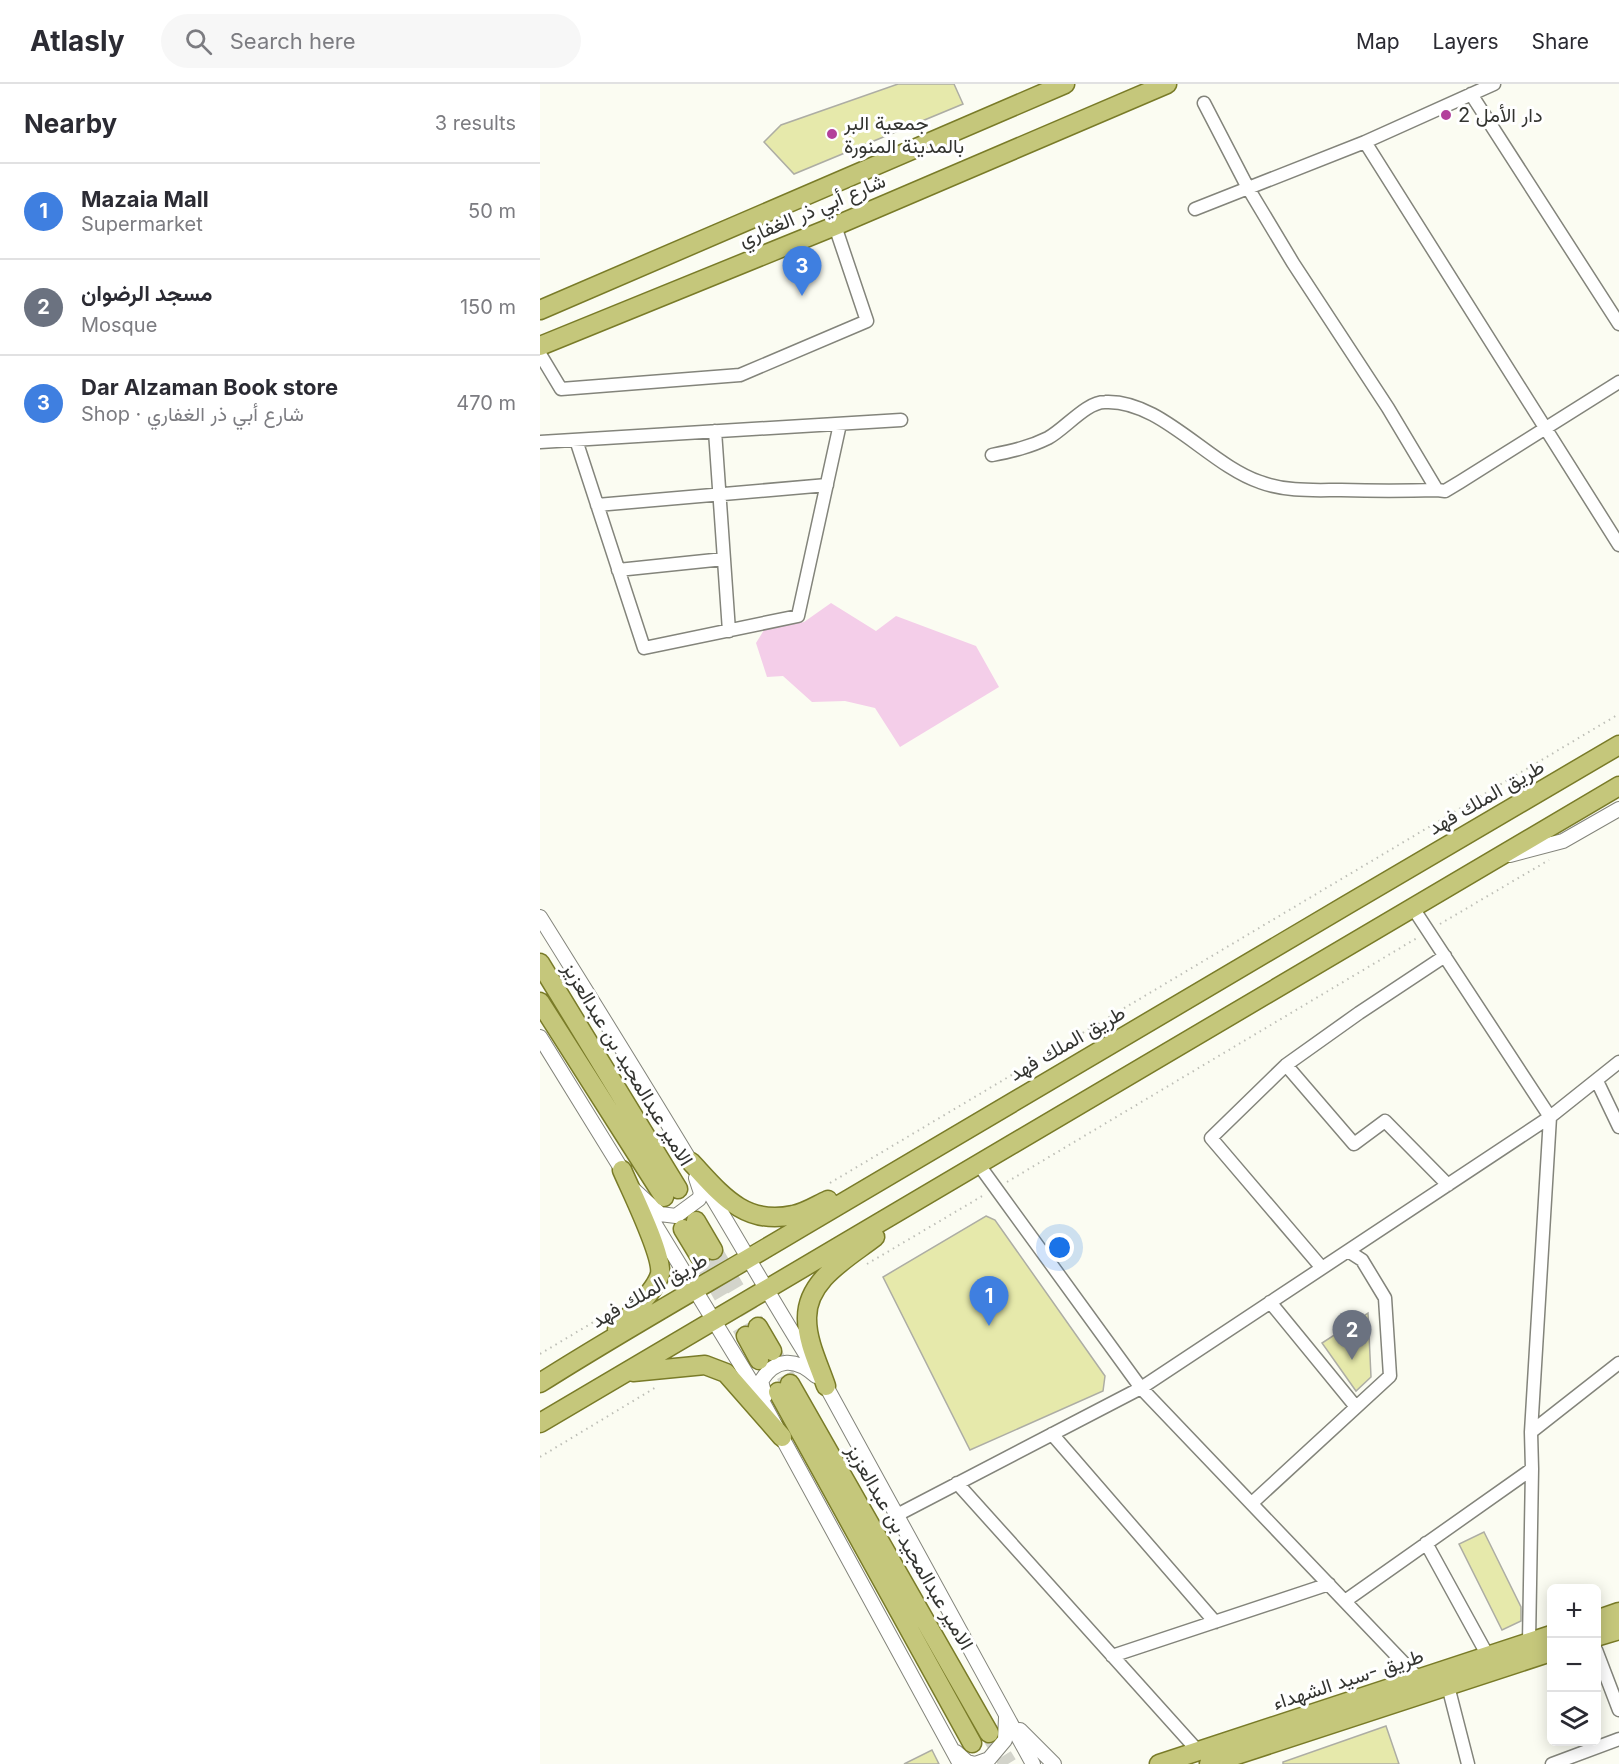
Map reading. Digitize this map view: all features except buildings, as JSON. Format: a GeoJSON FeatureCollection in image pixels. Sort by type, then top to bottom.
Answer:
{"type":"FeatureCollection","features":[{"type":"Feature","properties":{"kind":"main road","name":"شارع أبي ذر الغفاري"},"geometry":{"type":"LineString","coordinates":[[540,310],[1065,84]]}},
{"type":"Feature","properties":{"kind":"main road","name":"شارع أبي ذر الغفاري"},"geometry":{"type":"LineString","coordinates":[[540,346],[835,226],[1167,84]]}},
{"type":"Feature","properties":{"kind":"main road","name":"طريق الملك فهد"},"geometry":{"type":"LineString","coordinates":[[540,1383],[607,1340],[749,1259],[1619,745]]}},
{"type":"Feature","properties":{"kind":"main road"},"geometry":{"type":"LineString","coordinates":[[540,1423],[1619,786]]}},
{"type":"Feature","properties":{"kind":"main road","name":"الامير عبدالمجيد بن عبدالعزيز"},"geometry":{"type":"LineString","coordinates":[[540,963],[671,1193],[540,1002]]}},
{"type":"Feature","properties":{"kind":"main road"},"geometry":{"type":"LineString","coordinates":[[691,1162],[728,1202],[747,1212],[773,1218],[795,1215],[919,1157]]}},
{"type":"Feature","properties":{"kind":"main road"},"geometry":{"type":"LineString","coordinates":[[607,1340],[651,1290],[660,1274],[657,1253],[622,1170]]}},
{"type":"Feature","properties":{"kind":"main road"},"geometry":{"type":"LineString","coordinates":[[826,1386],[810,1338],[806,1318],[814,1291],[825,1276],[935,1190]]}},
{"type":"Feature","properties":{"kind":"main road"},"geometry":{"type":"LineString","coordinates":[[690,1225],[707,1254]]}},
{"type":"Feature","properties":{"kind":"main road"},"geometry":{"type":"LineString","coordinates":[[752,1332],[766,1356]]}},
{"type":"Feature","properties":{"kind":"main road"},"geometry":{"type":"LineString","coordinates":[[625,1373],[705,1365],[726,1373],[779,1433]]}},
{"type":"Feature","properties":{"kind":"main road","name":"الامير عبدالمجيد بن عبدالعزيز"},"geometry":{"type":"LineString","coordinates":[[972,1743],[784,1388],[989,1732]]}},
{"type":"Feature","properties":{"kind":"main road"},"geometry":{"type":"LineString","coordinates":[[1601,1618],[1619,1612]]}},
{"type":"Feature","properties":{"kind":"main road"},"geometry":{"type":"LineString","coordinates":[[1601,1635],[1619,1630]]}},
{"type":"Feature","properties":{"kind":"main road","name":"طريق -سيد الشهداء"},"geometry":{"type":"LineString","coordinates":[[1203,1758],[1419,1679],[1547,1636]]}},
{"type":"Feature","properties":{"kind":"main road","name":"طريق -سيد الشهداء"},"geometry":{"type":"LineString","coordinates":[[1159,1764],[1203,1758],[1448,1686],[1547,1653]]}},
{"type":"Feature","properties":{"kind":"street"},"geometry":{"type":"LineString","coordinates":[[1195,209],[1365,142],[1494,84]]}},
{"type":"Feature","properties":{"kind":"street"},"geometry":{"type":"LineString","coordinates":[[1471,94],[1619,324]]}},
{"type":"Feature","properties":{"kind":"street"},"geometry":{"type":"LineString","coordinates":[[1204,103],[1248,188],[1293,264],[1388,408],[1437,490]]}},
{"type":"Feature","properties":{"kind":"street"},"geometry":{"type":"LineString","coordinates":[[1365,142],[1545,428],[1616,531],[1619,545]]}},
{"type":"Feature","properties":{"kind":"street"},"geometry":{"type":"LineString","coordinates":[[540,354],[561,389],[740,375],[867,321],[835,226]]}},
{"type":"Feature","properties":{"kind":"street"},"geometry":{"type":"LineString","coordinates":[[992,455],[1031,446],[1051,436],[1076,416],[1101,402],[1115,401],[1156,416],[1239,474],[1261,483],[1287,490],[1444,490],[1619,382]]}},
{"type":"Feature","properties":{"kind":"street"},"geometry":{"type":"LineString","coordinates":[[540,442],[901,420]]}},
{"type":"Feature","properties":{"kind":"street"},"geometry":{"type":"LineString","coordinates":[[576,440],[644,648],[798,616],[840,424]]}},
{"type":"Feature","properties":{"kind":"street"},"geometry":{"type":"LineString","coordinates":[[715,431],[729,631]]}},
{"type":"Feature","properties":{"kind":"street"},"geometry":{"type":"LineString","coordinates":[[597,505],[826,485]]}},
{"type":"Feature","properties":{"kind":"street"},"geometry":{"type":"LineString","coordinates":[[618,570],[724,559]]}},
{"type":"Feature","properties":{"kind":"street"},"geometry":{"type":"LineString","coordinates":[[1496,859],[1563,841],[1619,809]]}},
{"type":"Feature","properties":{"kind":"street"},"geometry":{"type":"LineString","coordinates":[[1413,908],[1550,1117],[1531,1432],[1529,1642]]}},
{"type":"Feature","properties":{"kind":"street"},"geometry":{"type":"LineString","coordinates":[[540,916],[691,1162],[788,1328],[826,1386],[1033,1764]]}},
{"type":"Feature","properties":{"kind":"street"},"geometry":{"type":"LineString","coordinates":[[1322,1268],[1211,1138],[1286,1065],[1445,956]]}},
{"type":"Feature","properties":{"kind":"street"},"geometry":{"type":"LineString","coordinates":[[540,1037],[695,1289],[779,1433],[960,1764]]}},
{"type":"Feature","properties":{"kind":"street"},"geometry":{"type":"LineString","coordinates":[[897,1515],[1142,1388],[1550,1117],[1619,1062]]}},
{"type":"Feature","properties":{"kind":"street"},"geometry":{"type":"LineString","coordinates":[[1286,1065],[1354,1144],[1385,1121],[1448,1185]]}},
{"type":"Feature","properties":{"kind":"street"},"geometry":{"type":"LineString","coordinates":[[1597,1081],[1619,1127]]}},
{"type":"Feature","properties":{"kind":"street"},"geometry":{"type":"LineString","coordinates":[[634,1190],[660,1214],[676,1216],[699,1199],[700,1193],[691,1162]]}},
{"type":"Feature","properties":{"kind":"street"},"geometry":{"type":"LineString","coordinates":[[979,1165],[1142,1388],[1419,1679]]}},
{"type":"Feature","properties":{"kind":"street"},"geometry":{"type":"LineString","coordinates":[[1252,1503],[1390,1376],[1385,1298],[1362,1260],[1348,1251]]}},
{"type":"Feature","properties":{"kind":"street"},"geometry":{"type":"LineString","coordinates":[[1270,1302],[1356,1407]]}},
{"type":"Feature","properties":{"kind":"street"},"geometry":{"type":"LineString","coordinates":[[779,1433],[761,1381],[768,1369],[784,1363],[797,1363],[809,1370],[826,1386]]}},
{"type":"Feature","properties":{"kind":"street"},"geometry":{"type":"LineString","coordinates":[[1531,1432],[1619,1363]]}},
{"type":"Feature","properties":{"kind":"street"},"geometry":{"type":"LineString","coordinates":[[1052,1434],[1215,1622]]}},
{"type":"Feature","properties":{"kind":"street"},"geometry":{"type":"LineString","coordinates":[[1345,1601],[1532,1469]]}},
{"type":"Feature","properties":{"kind":"street"},"geometry":{"type":"LineString","coordinates":[[957,1483],[1203,1758]]}},
{"type":"Feature","properties":{"kind":"street"},"geometry":{"type":"LineString","coordinates":[[1426,1543],[1488,1656]]}},
{"type":"Feature","properties":{"kind":"street"},"geometry":{"type":"LineString","coordinates":[[1112,1656],[1329,1584]]}},
{"type":"Feature","properties":{"kind":"street"},"geometry":{"type":"LineString","coordinates":[[1601,1663],[1619,1710]]}},
{"type":"Feature","properties":{"kind":"street"},"geometry":{"type":"LineString","coordinates":[[1448,1686],[1468,1764]]}},
{"type":"Feature","properties":{"kind":"street"},"geometry":{"type":"LineString","coordinates":[[951,1748],[967,1762],[975,1764],[989,1759],[1005,1740],[1006,1715]]}},
{"type":"Feature","properties":{"kind":"street"},"geometry":{"type":"LineString","coordinates":[[1006,1715],[1054,1764]]}},
{"type":"Feature","properties":{"kind":"street"},"geometry":{"type":"LineString","coordinates":[[1551,1764],[1619,1739]]}},
{"type":"Feature","properties":{"kind":"path"},"geometry":{"type":"LineString","coordinates":[[823,1187],[1619,714]]}},
{"type":"Feature","properties":{"kind":"path"},"geometry":{"type":"LineString","coordinates":[[861,1268],[1549,860]]}},
{"type":"Feature","properties":{"kind":"path"},"geometry":{"type":"LineString","coordinates":[[540,1354],[609,1313]]}},
{"type":"Feature","properties":{"kind":"path"},"geometry":{"type":"LineString","coordinates":[[540,1457],[659,1386]]}},
{"type":"Feature","properties":{"kind":"shaded area"},"geometry":{"type":"Polygon","coordinates":[[[831,603],[876,631],[896,616],[976,646],[999,687],[900,747],[875,708],[845,701],[812,702],[783,676],[767,677],[756,643],[764,630],[804,622],[831,603]]]}},
{"type":"Feature","properties":{"kind":"tunnel"},"geometry":{"type":"LineString","coordinates":[[713,1250],[758,1327]]}},
{"type":"Feature","properties":{"kind":"tunnel"},"geometry":{"type":"LineString","coordinates":[[700,1257],[746,1336]]}},
{"type":"Feature","properties":{"kind":"tunnel"},"geometry":{"type":"LineString","coordinates":[[772,1351],[790,1384]]}},
{"type":"Feature","properties":{"kind":"tunnel"},"geometry":{"type":"LineString","coordinates":[[989,1733],[1008,1764]]}},
{"type":"Feature","properties":{"kind":"place","name":"دار الأمل 2"},"geometry":{"type":"Point","coordinates":[1446,115]}},
{"type":"Feature","properties":{"kind":"place","name":"جمعية البر بالمدينة المنورة"},"geometry":{"type":"Point","coordinates":[832,134]}},
{"type":"Feature","properties":{"kind":"place","name":"Dar Alzaman Book store"},"geometry":{"type":"Point","coordinates":[802,296]}},
{"type":"Feature","properties":{"kind":"place","name":"Mazaia Mall"},"geometry":{"type":"Point","coordinates":[989,1326]}},
{"type":"Feature","properties":{"kind":"place","name":"مسجد الرضوان"},"geometry":{"type":"Point","coordinates":[1352,1360]}}]}
